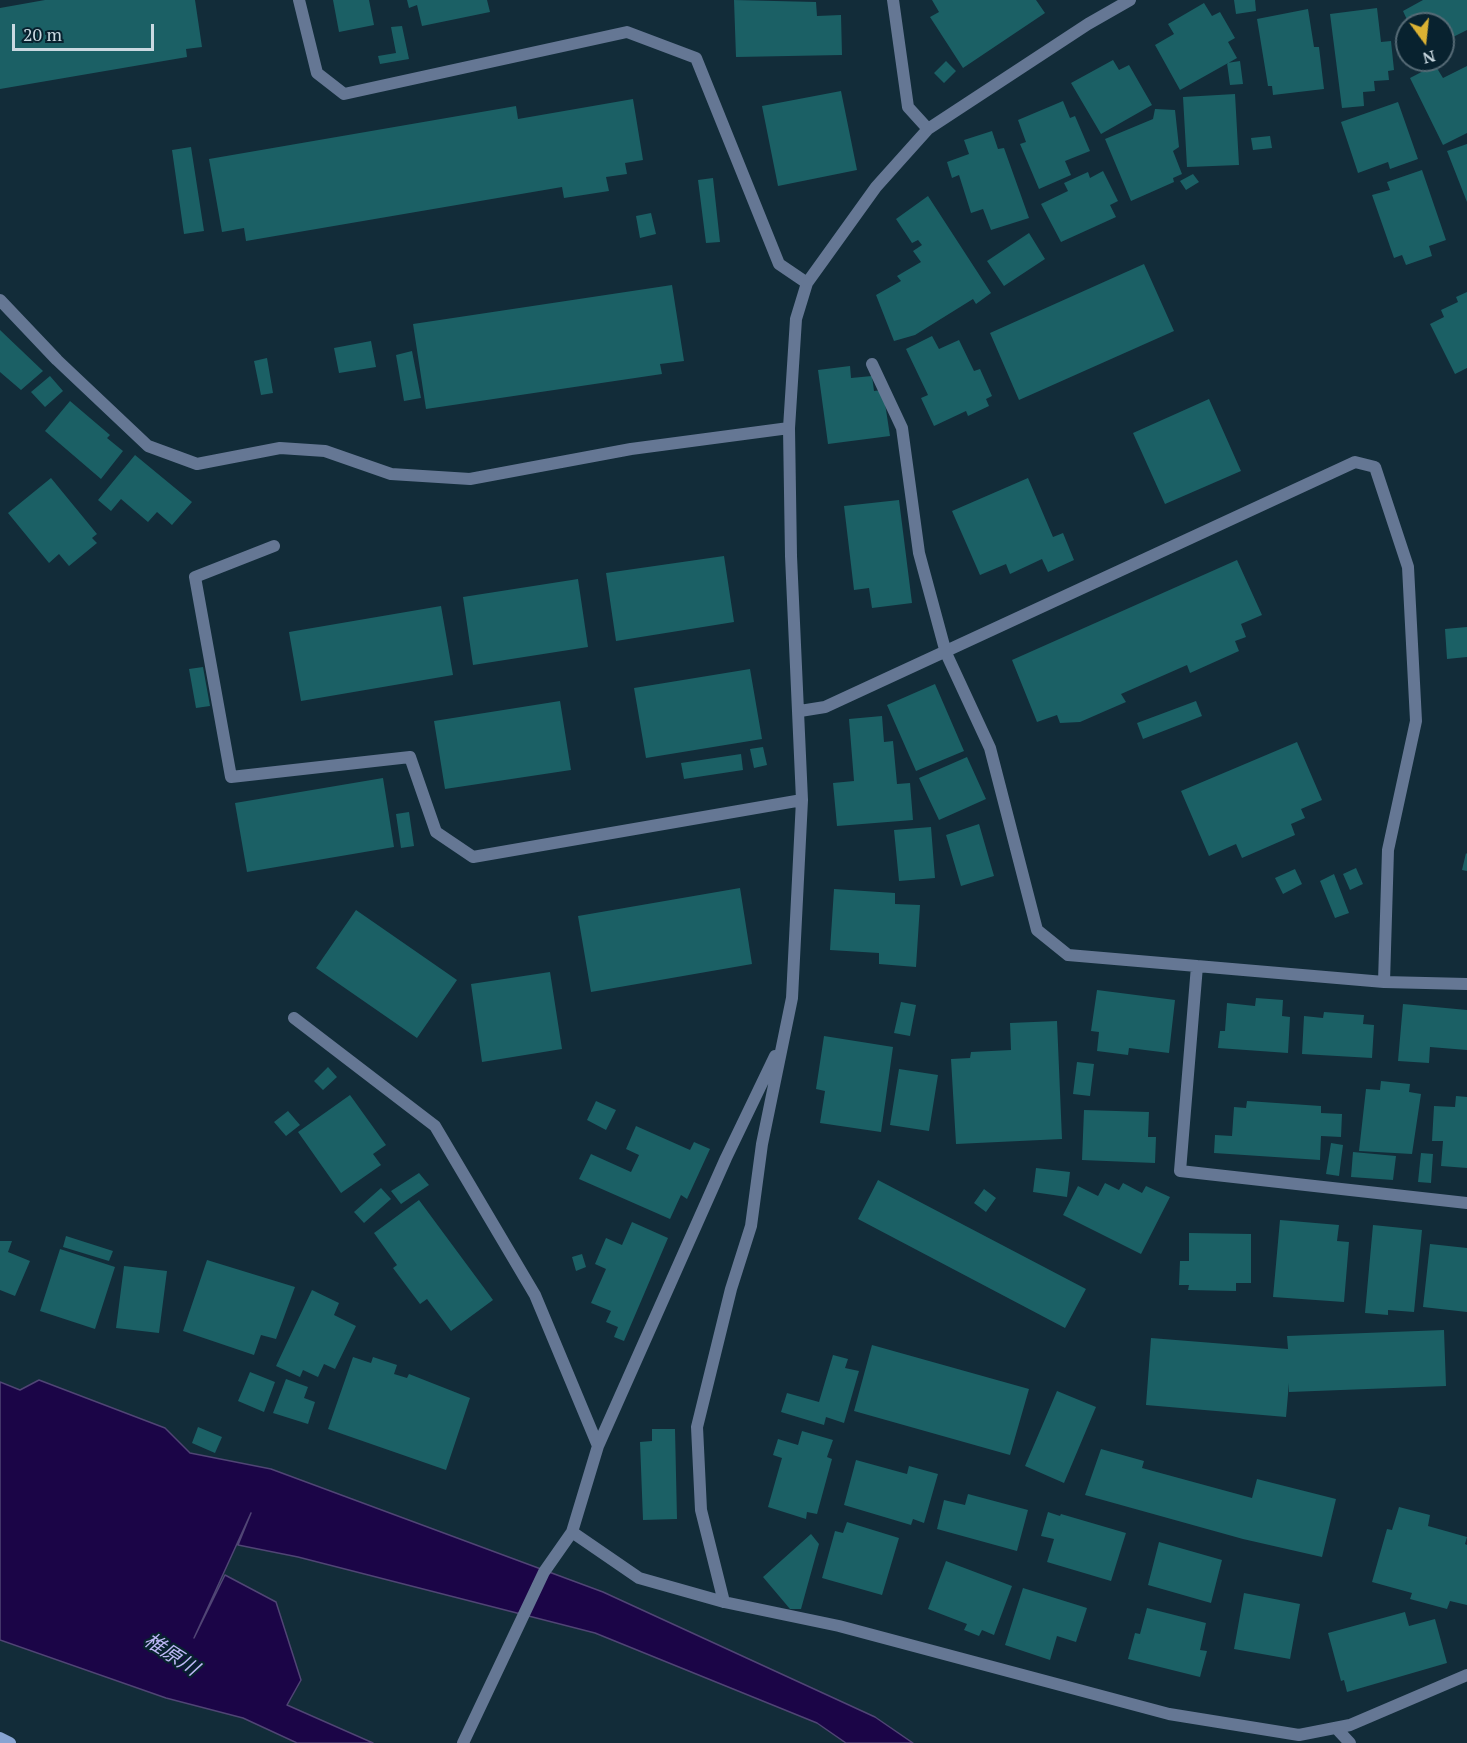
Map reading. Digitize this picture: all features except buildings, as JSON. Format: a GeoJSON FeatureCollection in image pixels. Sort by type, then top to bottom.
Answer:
{"type":"FeatureCollection","features":[{"type":"Feature","properties":{"kind":"main road"},"geometry":{"type":"LineString","coordinates":[[0,1738],[10,1743]]}},
{"type":"Feature","properties":{"kind":"street"},"geometry":{"type":"LineString","coordinates":[[300,0],[317,73],[344,94],[627,32],[696,58],[779,264],[807,283]]}},
{"type":"Feature","properties":{"kind":"street"},"geometry":{"type":"LineString","coordinates":[[893,0],[908,107],[928,129]]}},
{"type":"Feature","properties":{"kind":"street"},"geometry":{"type":"LineString","coordinates":[[724,1602],[701,1510],[697,1427],[731,1289],[751,1226],[762,1144],[792,998],[802,800],[800,711],[791,556],[789,428],[796,319],[807,283],[876,187],[928,129],[1088,24],[1130,0]]}},
{"type":"Feature","properties":{"kind":"street"},"geometry":{"type":"LineString","coordinates":[[0,300],[57,360],[148,446],[197,464],[280,448],[325,451],[391,474],[470,479],[631,449],[789,428]]}},
{"type":"Feature","properties":{"kind":"street"},"geometry":{"type":"LineString","coordinates":[[872,364],[902,428],[919,553],[946,653],[990,748],[1037,930],[1068,956],[1384,982],[1467,984]]}},
{"type":"Feature","properties":{"kind":"street"},"geometry":{"type":"LineString","coordinates":[[800,711],[825,707],[946,653],[1355,462],[1375,467],[1408,567],[1416,721],[1388,850],[1384,982]]}},
{"type":"Feature","properties":{"kind":"street"},"geometry":{"type":"LineString","coordinates":[[274,546],[195,577],[231,777],[410,756],[436,832],[473,857],[802,800]]}},
{"type":"Feature","properties":{"kind":"street"},"geometry":{"type":"LineString","coordinates":[[1197,966],[1180,1171],[1467,1203]]}},
{"type":"Feature","properties":{"kind":"street"},"geometry":{"type":"LineString","coordinates":[[294,1018],[435,1126],[535,1295],[598,1446]]}},
{"type":"Feature","properties":{"kind":"street"},"geometry":{"type":"LineString","coordinates":[[463,1743],[544,1572],[572,1532],[598,1446],[726,1158],[784,1038]]}},
{"type":"Feature","properties":{"kind":"street"},"geometry":{"type":"LineString","coordinates":[[572,1532],[639,1578],[724,1602],[839,1626],[1169,1714],[1299,1735],[1350,1725],[1467,1675]]}},
{"type":"Feature","properties":{"kind":"street"},"geometry":{"type":"LineString","coordinates":[[1336,1728],[1350,1743]]}},
{"type":"Feature","properties":{"kind":"water","name":"椎原川"},"geometry":{"type":"Polygon","coordinates":[[[39,1380],[165,1428],[190,1453],[271,1469],[603,1592],[875,1717],[913,1743],[846,1743],[817,1723],[595,1633],[298,1557],[238,1545],[251,1513],[194,1638],[225,1575],[276,1602],[301,1680],[287,1705],[373,1743],[297,1743],[243,1718],[166,1698],[0,1640],[0,1382],[20,1390],[39,1380]]]}}]}
